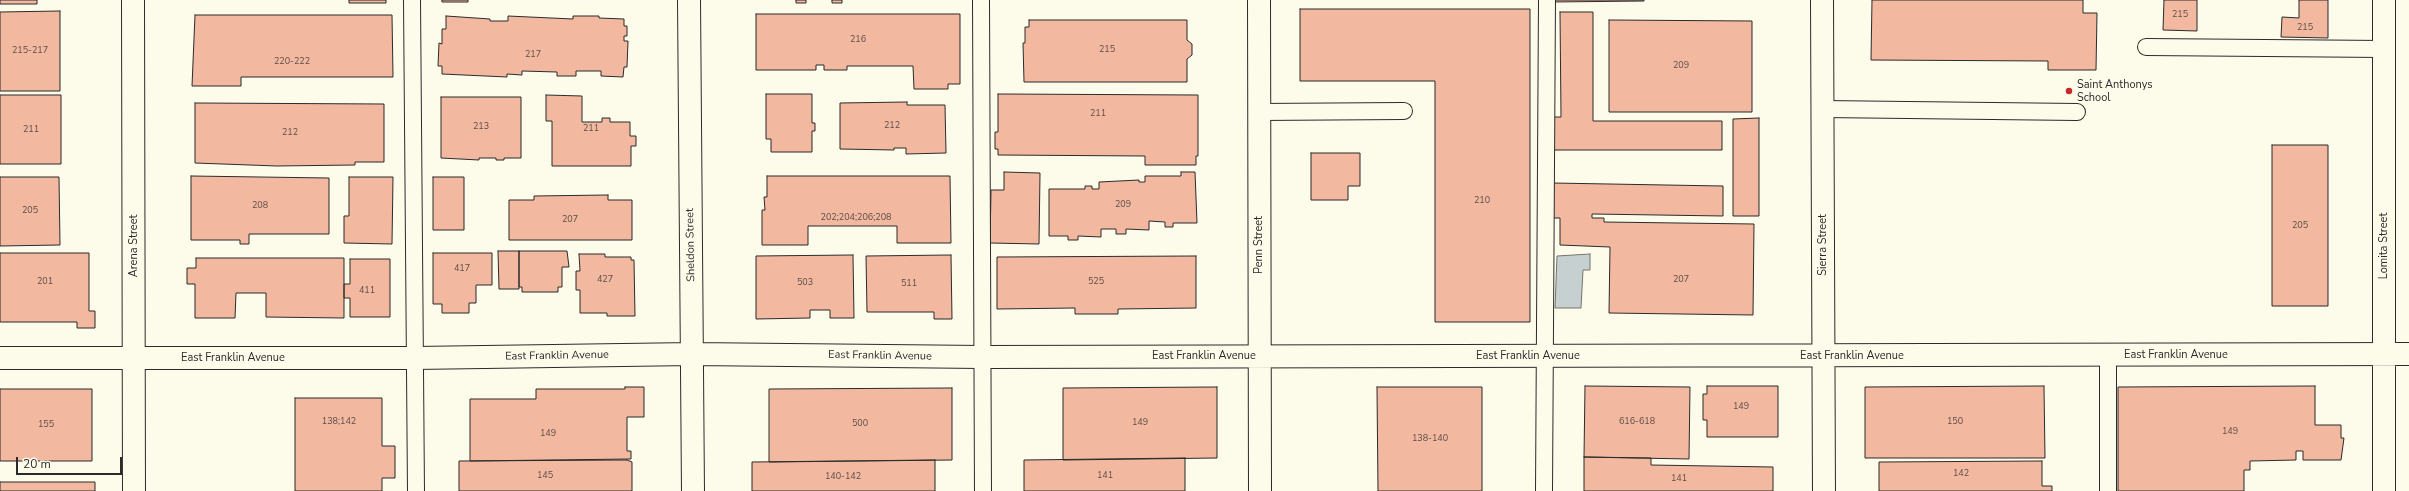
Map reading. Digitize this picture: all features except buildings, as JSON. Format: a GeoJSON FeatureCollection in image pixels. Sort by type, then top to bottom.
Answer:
{"type":"FeatureCollection","features":[{"type":"Feature","properties":{"kind":"street","name":"Arena Street"},"geometry":{"type":"LineString","coordinates":[[133,0],[134,491]]}},
{"type":"Feature","properties":{"kind":"street","name":"Sheldon Street"},"geometry":{"type":"LineString","coordinates":[[689,0],[693,491]]}},
{"type":"Feature","properties":{"kind":"street","name":"Penn Street"},"geometry":{"type":"LineString","coordinates":[[1259,0],[1260,491]]}},
{"type":"Feature","properties":{"kind":"street","name":"Sierra Street"},"geometry":{"type":"LineString","coordinates":[[1822,0],[1824,491]]}},
{"type":"Feature","properties":{"kind":"street","name":"Lomita Street"},"geometry":{"type":"LineString","coordinates":[[2384,0],[2384,491]]}},
{"type":"Feature","properties":{"kind":"street","name":"East Franklin Avenue"},"geometry":{"type":"LineString","coordinates":[[0,358],[415,358],[692,354],[982,357],[2409,354]]}},
{"type":"Feature","properties":{"kind":"lane"},"geometry":{"type":"LineString","coordinates":[[412,0],[416,491]]}},
{"type":"Feature","properties":{"kind":"lane"},"geometry":{"type":"LineString","coordinates":[[981,0],[983,491]]}},
{"type":"Feature","properties":{"kind":"lane"},"geometry":{"type":"LineString","coordinates":[[1544,491],[1547,0]]}},
{"type":"Feature","properties":{"kind":"lane"},"geometry":{"type":"LineString","coordinates":[[2146,47],[2384,49]]}},
{"type":"Feature","properties":{"kind":"lane"},"geometry":{"type":"LineString","coordinates":[[1823,109],[2077,112]]}},
{"type":"Feature","properties":{"kind":"lane"},"geometry":{"type":"LineString","coordinates":[[1259,112],[1404,111]]}},
{"type":"Feature","properties":{"kind":"lane"},"geometry":{"type":"LineString","coordinates":[[2108,355],[2108,491]]}},
{"type":"Feature","properties":{"kind":"shaded area"},"geometry":{"type":"Polygon","coordinates":[[[1590,254],[1590,270],[1583,270],[1581,308],[1555,308],[1557,256],[1590,254]]]}},
{"type":"Feature","properties":{"kind":"place","name":"Saint Anthonys School"},"geometry":{"type":"Point","coordinates":[2069,91]}}]}
